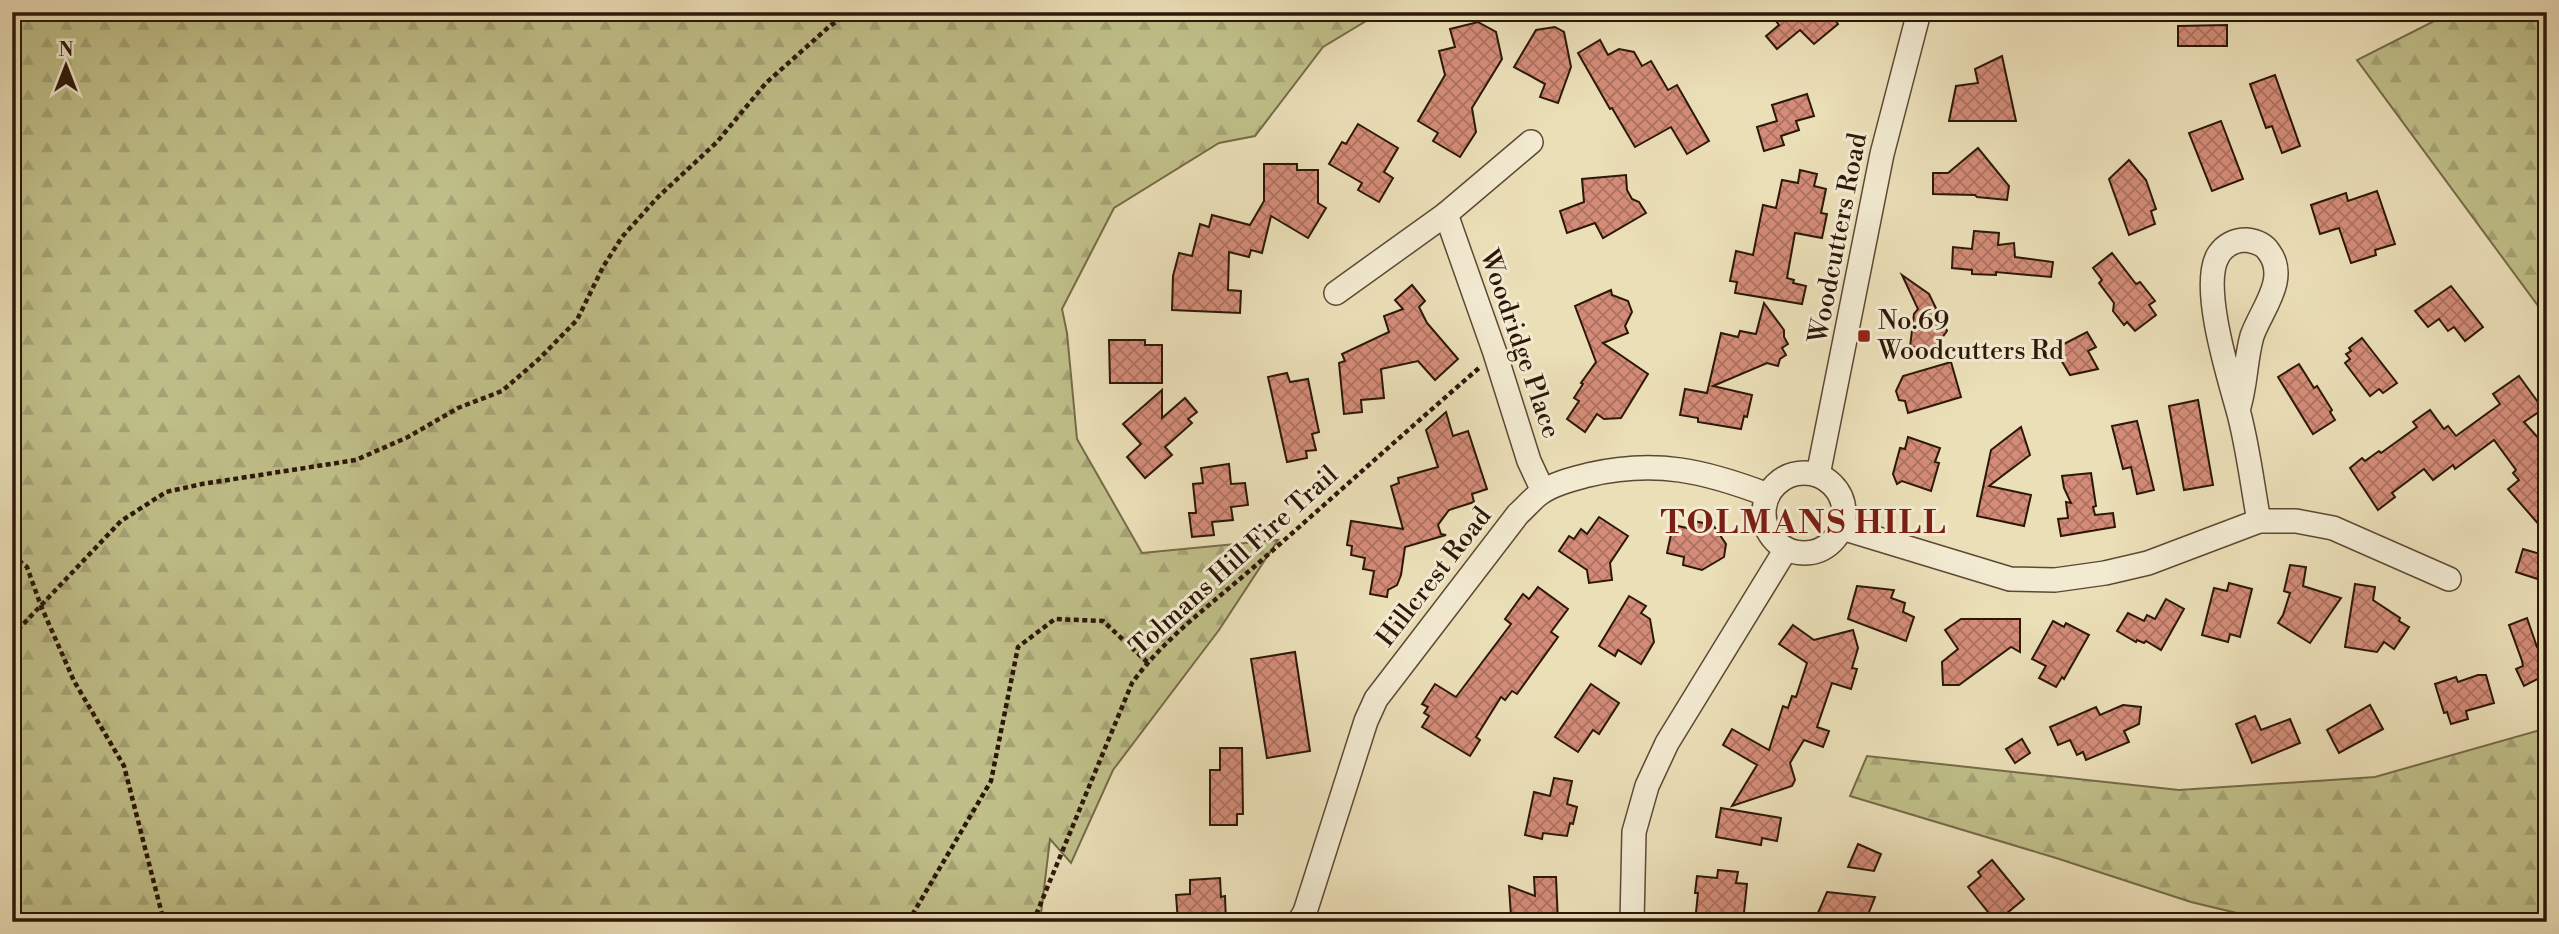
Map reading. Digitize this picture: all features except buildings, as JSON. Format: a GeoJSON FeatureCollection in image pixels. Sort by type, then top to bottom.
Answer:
{"type":"FeatureCollection","features":[{"type":"Feature","properties":{"kind":"street","name":"Woodcutters Road"},"geometry":{"type":"LineString","coordinates":[[1818,475],[1882,154],[1919,12]]}},
{"type":"Feature","properties":{"kind":"street"},"geometry":{"type":"LineString","coordinates":[[1336,293],[1446,214],[1531,142]]}},
{"type":"Feature","properties":{"kind":"street","name":"Woodridge Place"},"geometry":{"type":"LineString","coordinates":[[1446,214],[1529,461],[1543,491]]}},
{"type":"Feature","properties":{"kind":"street"},"geometry":{"type":"LineString","coordinates":[[2238,410],[2244,391],[2245,368],[2252,336],[2274,289],[2276,271],[2275,262],[2265,247],[2248,240],[2227,245],[2220,253],[2212,272],[2216,319],[2230,388],[2238,410],[2259,521]]}},
{"type":"Feature","properties":{"kind":"street","name":"Hillcrest Road"},"geometry":{"type":"LineString","coordinates":[[1307,918],[1366,721],[1376,699],[1518,514],[1543,491],[1604,471],[1660,466],[1710,475],[1769,495]]}},
{"type":"Feature","properties":{"kind":"street"},"geometry":{"type":"LineString","coordinates":[[1796,474],[1818,475],[1830,483],[1843,503],[1842,528],[1825,548],[1812,553],[1786,549],[1768,532],[1765,507],[1769,495],[1785,478],[1796,474]]}},
{"type":"Feature","properties":{"kind":"street"},"geometry":{"type":"LineString","coordinates":[[1842,528],[2011,579],[2056,580],[2148,563],[2259,521],[2296,521],[2333,528],[2449,579]]}},
{"type":"Feature","properties":{"kind":"street"},"geometry":{"type":"LineString","coordinates":[[1633,922],[1634,832],[1647,786],[1667,743],[1786,549]]}},
{"type":"Feature","properties":{"kind":"path"},"geometry":{"type":"LineString","coordinates":[[12,636],[121,521],[166,492],[356,460],[408,437],[458,408],[502,391],[539,359],[577,320],[603,267],[622,237],[658,197],[717,142],[766,83],[831,25],[852,12]]}},
{"type":"Feature","properties":{"kind":"path","name":"Tolmans Hill Fire Trail"},"geometry":{"type":"LineString","coordinates":[[1033,922],[1132,683],[1147,662],[1194,617],[1495,354]]}},
{"type":"Feature","properties":{"kind":"path"},"geometry":{"type":"LineString","coordinates":[[12,555],[27,567],[74,681],[124,766],[164,922]]}},
{"type":"Feature","properties":{"kind":"path"},"geometry":{"type":"LineString","coordinates":[[908,922],[991,780],[1018,647],[1055,619],[1103,621],[1147,662]]}},
{"type":"Feature","properties":{"kind":"green space"},"geometry":{"type":"Polygon","coordinates":[[[12,12],[1381,12],[1323,47],[1255,136],[1219,143],[1114,208],[1062,309],[1067,333],[1077,439],[1142,553],[1278,540],[1219,630],[1113,770],[1071,863],[1050,839],[1040,922],[12,922],[12,12]]]}},
{"type":"Feature","properties":{"kind":"green space"},"geometry":{"type":"Polygon","coordinates":[[[2444,16],[2547,20],[2547,318],[2357,60],[2444,16]]]}},
{"type":"Feature","properties":{"kind":"green space"},"geometry":{"type":"Polygon","coordinates":[[[2547,728],[2547,922],[2274,922],[2191,902],[1850,796],[1867,756],[2179,790],[2375,777],[2547,728]]]}},
{"type":"Feature","properties":{"kind":"place","name":"No.69 Woodcutters Rd"},"geometry":{"type":"Point","coordinates":[1864,336]}},
{"type":"Feature","properties":{"kind":"district","name":"TOLMANS HILL"},"geometry":{"type":"Point","coordinates":[1804,523]}}]}
